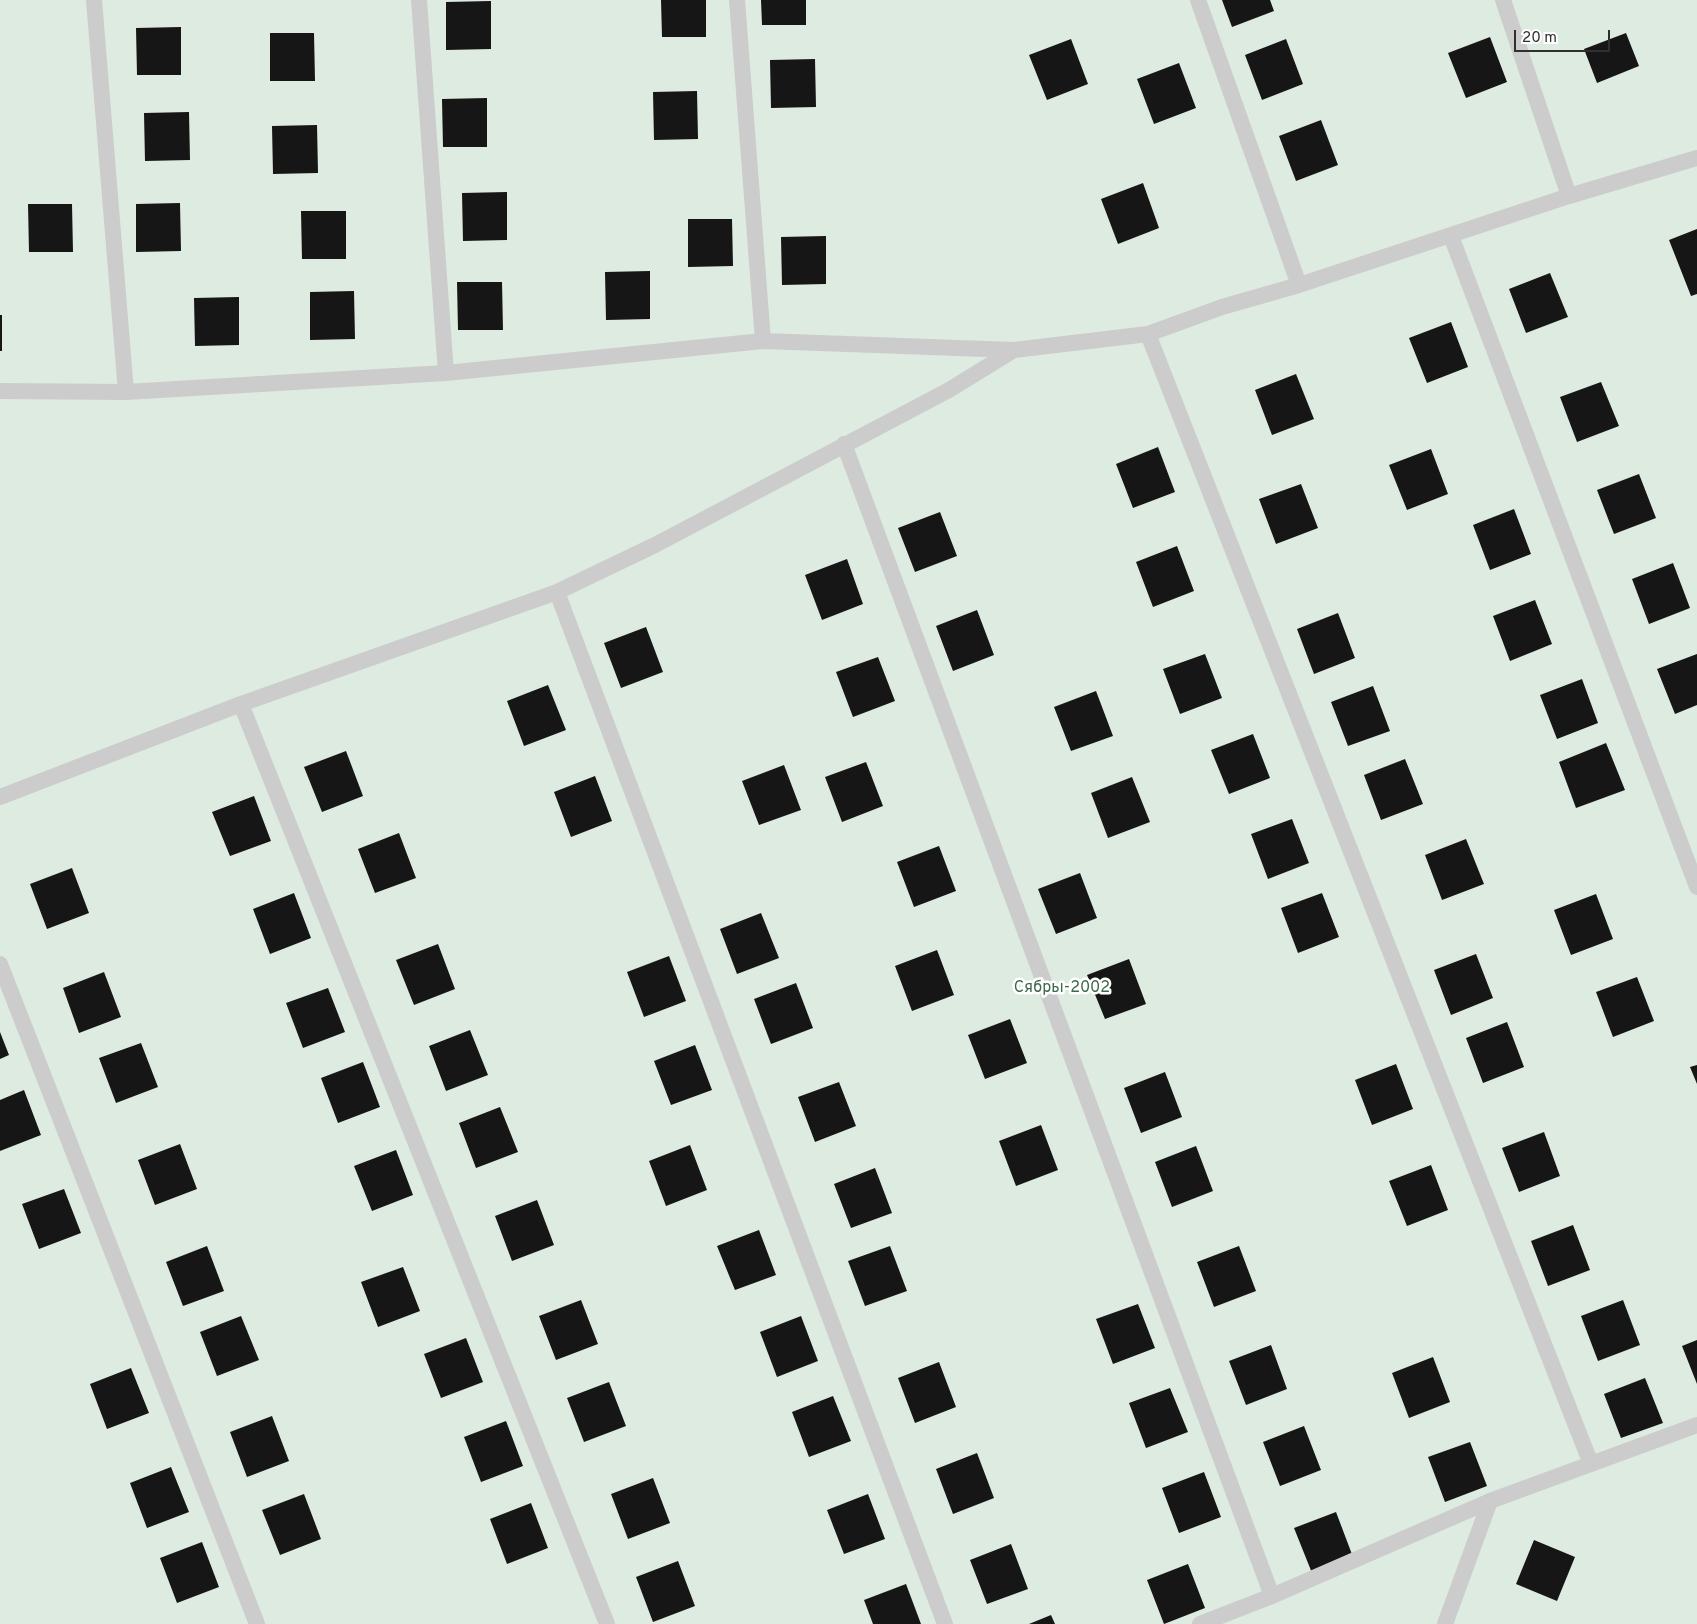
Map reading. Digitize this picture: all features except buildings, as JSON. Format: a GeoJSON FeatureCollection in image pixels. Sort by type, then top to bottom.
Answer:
{"type":"FeatureCollection","features":[{"type":"Feature","properties":{"kind":"lane"},"geometry":{"type":"LineString","coordinates":[[94,0],[126,392]]}},
{"type":"Feature","properties":{"kind":"lane"},"geometry":{"type":"LineString","coordinates":[[419,0],[446,373]]}},
{"type":"Feature","properties":{"kind":"lane"},"geometry":{"type":"LineString","coordinates":[[737,0],[763,340]]}},
{"type":"Feature","properties":{"kind":"lane"},"geometry":{"type":"LineString","coordinates":[[1198,0],[1299,286]]}},
{"type":"Feature","properties":{"kind":"lane"},"geometry":{"type":"LineString","coordinates":[[1503,0],[1569,196]]}},
{"type":"Feature","properties":{"kind":"lane"},"geometry":{"type":"LineString","coordinates":[[0,391],[126,392],[446,373],[763,340],[1014,350],[1148,334],[1222,307],[1299,286],[1569,196],[1697,158]]}},
{"type":"Feature","properties":{"kind":"lane"},"geometry":{"type":"LineString","coordinates":[[1452,236],[1697,887]]}},
{"type":"Feature","properties":{"kind":"lane"},"geometry":{"type":"LineString","coordinates":[[1148,334],[1591,1464]]}},
{"type":"Feature","properties":{"kind":"lane"},"geometry":{"type":"LineString","coordinates":[[0,797],[241,704],[557,592],[655,545],[949,390],[1014,350]]}},
{"type":"Feature","properties":{"kind":"lane"},"geometry":{"type":"LineString","coordinates":[[844,444],[1272,1596]]}},
{"type":"Feature","properties":{"kind":"lane"},"geometry":{"type":"LineString","coordinates":[[557,592],[945,1624]]}},
{"type":"Feature","properties":{"kind":"lane"},"geometry":{"type":"LineString","coordinates":[[241,704],[607,1624]]}},
{"type":"Feature","properties":{"kind":"lane"},"geometry":{"type":"LineString","coordinates":[[0,964],[257,1624]]}},
{"type":"Feature","properties":{"kind":"lane"},"geometry":{"type":"LineString","coordinates":[[1200,1624],[1272,1596],[1490,1501],[1697,1425]]}},
{"type":"Feature","properties":{"kind":"lane"},"geometry":{"type":"LineString","coordinates":[[1445,1624],[1490,1501]]}},
{"type":"Feature","properties":{"kind":"green space","name":"Сябры-2002"},"geometry":{"type":"Polygon","coordinates":[[[0,0],[1697,0],[1697,1624],[0,1624],[0,0]]]}}]}
